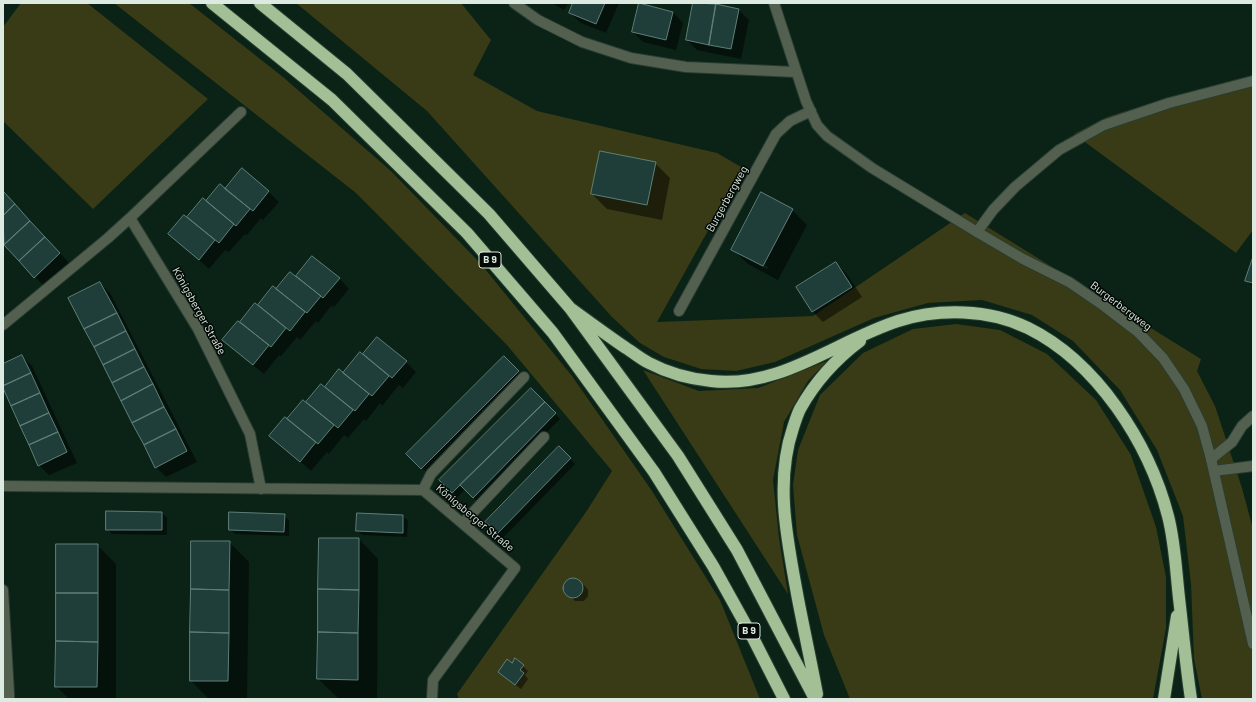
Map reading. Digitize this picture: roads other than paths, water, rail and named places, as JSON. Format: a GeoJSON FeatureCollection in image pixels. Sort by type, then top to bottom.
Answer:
{"type":"FeatureCollection","features":[{"type":"Feature","properties":{"kind":"highway","name":"B 9"},"geometry":{"type":"LineString","coordinates":[[212,3],[332,100],[467,233],[553,333],[658,478],[713,566],[753,638],[783,698]]}},
{"type":"Feature","properties":{"kind":"highway","name":"B 9"},"geometry":{"type":"LineString","coordinates":[[260,3],[347,74],[483,208],[570,308],[683,463],[737,550],[816,699]]}},
{"type":"Feature","properties":{"kind":"highway"},"geometry":{"type":"LineString","coordinates":[[570,308],[648,362],[665,370],[687,377],[713,382],[759,378],[782,372],[806,363],[877,328],[899,320],[941,312],[984,314],[1027,328],[1047,339],[1087,372],[1112,401],[1142,448],[1157,482],[1168,516],[1174,545],[1191,699]]}},
{"type":"Feature","properties":{"kind":"highway"},"geometry":{"type":"LineString","coordinates":[[816,699],[788,544],[783,489],[785,461],[790,435],[799,410],[813,387],[853,346],[877,328]]}},
{"type":"Feature","properties":{"kind":"highway"},"geometry":{"type":"LineString","coordinates":[[1164,699],[1179,599]]}},
{"type":"Feature","properties":{"kind":"street"},"geometry":{"type":"LineString","coordinates":[[514,3],[538,20],[582,42],[631,58],[686,67],[795,72]]}},
{"type":"Feature","properties":{"kind":"street","name":"Burgerbergweg"},"geometry":{"type":"LineString","coordinates":[[774,3],[795,72],[817,125],[827,136],[872,168],[976,232],[1068,282],[1104,306],[1138,332],[1163,358],[1184,389],[1202,426],[1212,459],[1253,644]]}},
{"type":"Feature","properties":{"kind":"street"},"geometry":{"type":"LineString","coordinates":[[976,232],[993,210],[1015,187],[1059,150],[1104,125],[1169,103],[1253,81]]}},
{"type":"Feature","properties":{"kind":"street"},"geometry":{"type":"LineString","coordinates":[[3,325],[108,238],[241,112]]}},
{"type":"Feature","properties":{"kind":"street","name":"Burgerbergweg"},"geometry":{"type":"LineString","coordinates":[[679,311],[776,134],[790,121],[811,112]]}},
{"type":"Feature","properties":{"kind":"street","name":"Königsberger Straße"},"geometry":{"type":"LineString","coordinates":[[130,218],[198,329],[250,434],[261,488]]}},
{"type":"Feature","properties":{"kind":"street"},"geometry":{"type":"LineString","coordinates":[[423,490],[430,474],[524,377]]}},
{"type":"Feature","properties":{"kind":"street"},"geometry":{"type":"LineString","coordinates":[[1212,459],[1232,442],[1242,426],[1253,416]]}},
{"type":"Feature","properties":{"kind":"street"},"geometry":{"type":"LineString","coordinates":[[463,523],[544,437]]}},
{"type":"Feature","properties":{"kind":"street"},"geometry":{"type":"LineString","coordinates":[[1214,471],[1253,466]]}},
{"type":"Feature","properties":{"kind":"street","name":"Königsberger Straße"},"geometry":{"type":"LineString","coordinates":[[3,486],[423,490],[515,568],[433,680],[432,699]]}},
{"type":"Feature","properties":{"kind":"street"},"geometry":{"type":"LineString","coordinates":[[3,590],[9,699]]}}]}
